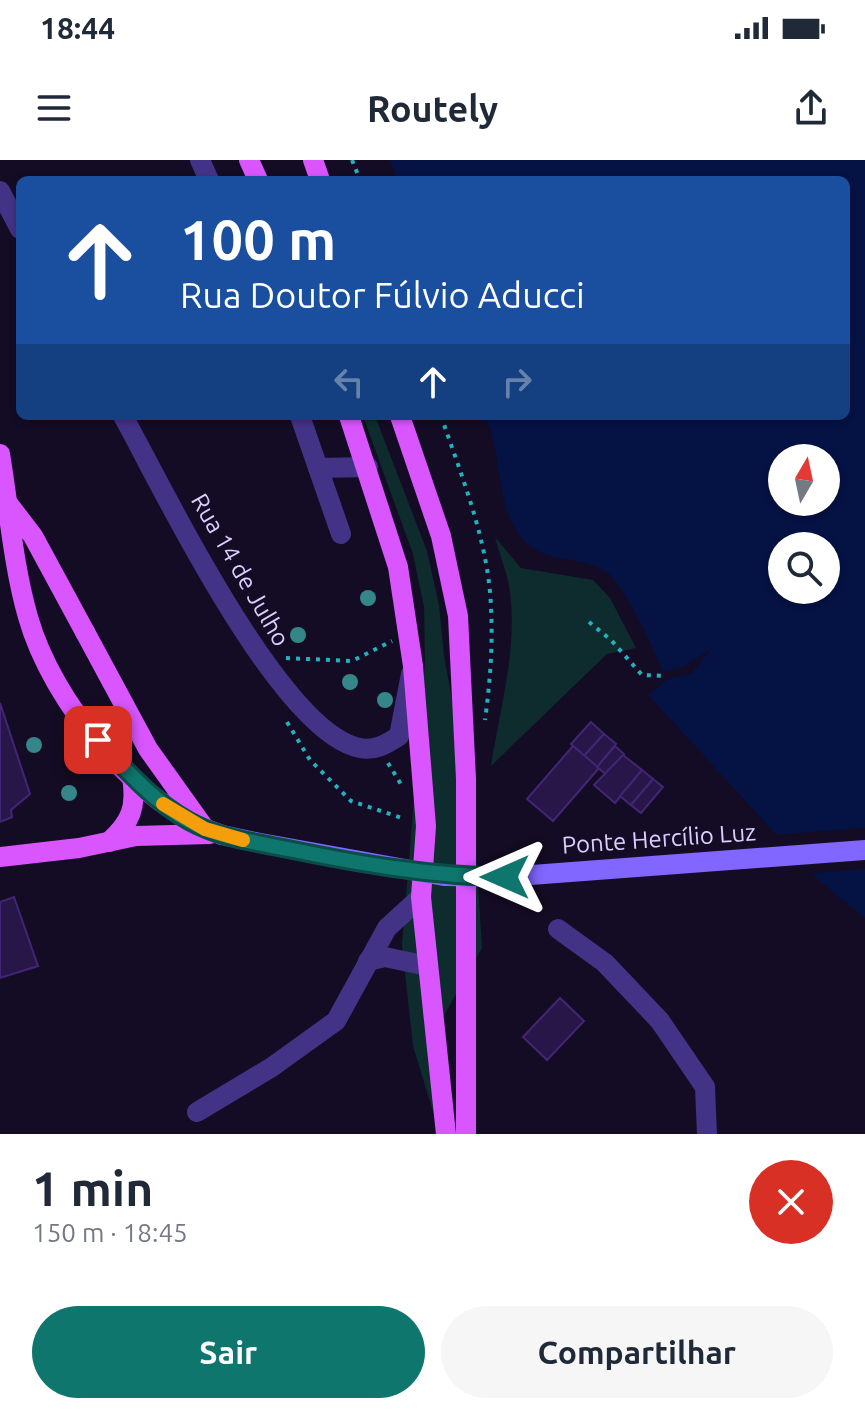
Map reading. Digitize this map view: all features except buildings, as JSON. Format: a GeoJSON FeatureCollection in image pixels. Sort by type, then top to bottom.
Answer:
{"type":"FeatureCollection","features":[{"type":"Feature","properties":{"kind":"main road"},"geometry":{"type":"LineString","coordinates":[[350,420],[398,567],[413,666],[426,826],[421,897],[446,1134]]}},
{"type":"Feature","properties":{"kind":"main road"},"geometry":{"type":"LineString","coordinates":[[401,420],[441,536],[458,616],[466,779],[466,1134]]}},
{"type":"Feature","properties":{"kind":"main road"},"geometry":{"type":"LineString","coordinates":[[0,454],[22,594],[38,648],[79,716],[132,777],[159,801],[213,832]]}},
{"type":"Feature","properties":{"kind":"main road"},"geometry":{"type":"LineString","coordinates":[[0,493],[33,536],[148,749],[213,832]]}},
{"type":"Feature","properties":{"kind":"main road"},"geometry":{"type":"LineString","coordinates":[[136,836],[159,801],[160,787],[148,749]]}},
{"type":"Feature","properties":{"kind":"main road"},"geometry":{"type":"LineString","coordinates":[[109,842],[127,825],[133,813],[135,797],[132,777]]}},
{"type":"Feature","properties":{"kind":"main road","name":"Ponte Hercílio Luz"},"geometry":{"type":"LineString","coordinates":[[0,857],[136,836],[213,832],[444,876],[505,877],[865,850]]}},
{"type":"Feature","properties":{"kind":"street"},"geometry":{"type":"LineString","coordinates":[[0,191],[16,221]]}},
{"type":"Feature","properties":{"kind":"street","name":"Rua 14 de Julho"},"geometry":{"type":"LineString","coordinates":[[125,420],[259,658],[300,706],[339,739],[369,749],[379,747],[399,736],[413,666]]}},
{"type":"Feature","properties":{"kind":"street"},"geometry":{"type":"LineString","coordinates":[[301,420],[341,534]]}},
{"type":"Feature","properties":{"kind":"street"},"geometry":{"type":"LineString","coordinates":[[318,468],[368,467]]}},
{"type":"Feature","properties":{"kind":"street"},"geometry":{"type":"LineString","coordinates":[[197,1112],[272,1067],[336,1021],[387,928],[421,897]]}},
{"type":"Feature","properties":{"kind":"street"},"geometry":{"type":"LineString","coordinates":[[558,929],[605,963],[660,1021],[705,1087],[707,1134]]}},
{"type":"Feature","properties":{"kind":"street"},"geometry":{"type":"LineString","coordinates":[[368,961],[385,957],[427,966]]}},
{"type":"Feature","properties":{"kind":"path"},"geometry":{"type":"LineString","coordinates":[[442,420],[477,532],[492,606],[491,677],[484,726]]}},
{"type":"Feature","properties":{"kind":"path"},"geometry":{"type":"LineString","coordinates":[[589,622],[611,640],[642,675],[666,676]]}},
{"type":"Feature","properties":{"kind":"path"},"geometry":{"type":"LineString","coordinates":[[259,658],[352,661],[406,634]]}},
{"type":"Feature","properties":{"kind":"path"},"geometry":{"type":"LineString","coordinates":[[284,716],[310,760],[351,801],[426,826]]}},
{"type":"Feature","properties":{"kind":"green space"},"geometry":{"type":"Polygon","coordinates":[[[364,420],[377,420],[427,551],[439,605],[444,656],[474,818],[482,948],[442,1019],[440,1134],[413,1046],[402,945],[425,663],[424,607],[413,554],[364,420]]]}},
{"type":"Feature","properties":{"kind":"green space"},"geometry":{"type":"Polygon","coordinates":[[[495,537],[521,568],[593,580],[610,598],[636,648],[607,654],[491,766],[512,630],[509,586],[495,537]]]}},
{"type":"Feature","properties":{"kind":"shaded area"},"geometry":{"type":"Polygon","coordinates":[[[390,160],[865,160],[865,918],[817,879],[648,695],[668,679],[692,673],[710,650],[683,667],[664,672],[622,589],[606,572],[596,566],[540,552],[522,538],[507,510],[486,420],[850,420],[850,176],[396,176],[390,160]]]}},
{"type":"Feature","properties":{"kind":"pier"},"geometry":{"type":"Polygon","coordinates":[[[865,828],[865,869],[806,874],[771,835],[865,828]]]}},
{"type":"Feature","properties":{"kind":"slow traffic"},"geometry":{"type":"LineString","coordinates":[[163,804],[205,829],[243,840]]}},
{"type":"Feature","properties":{"kind":"route"},"geometry":{"type":"LineString","coordinates":[[98,740],[132,777],[173,812],[222,835],[400,871],[444,876],[505,877]]}}]}
